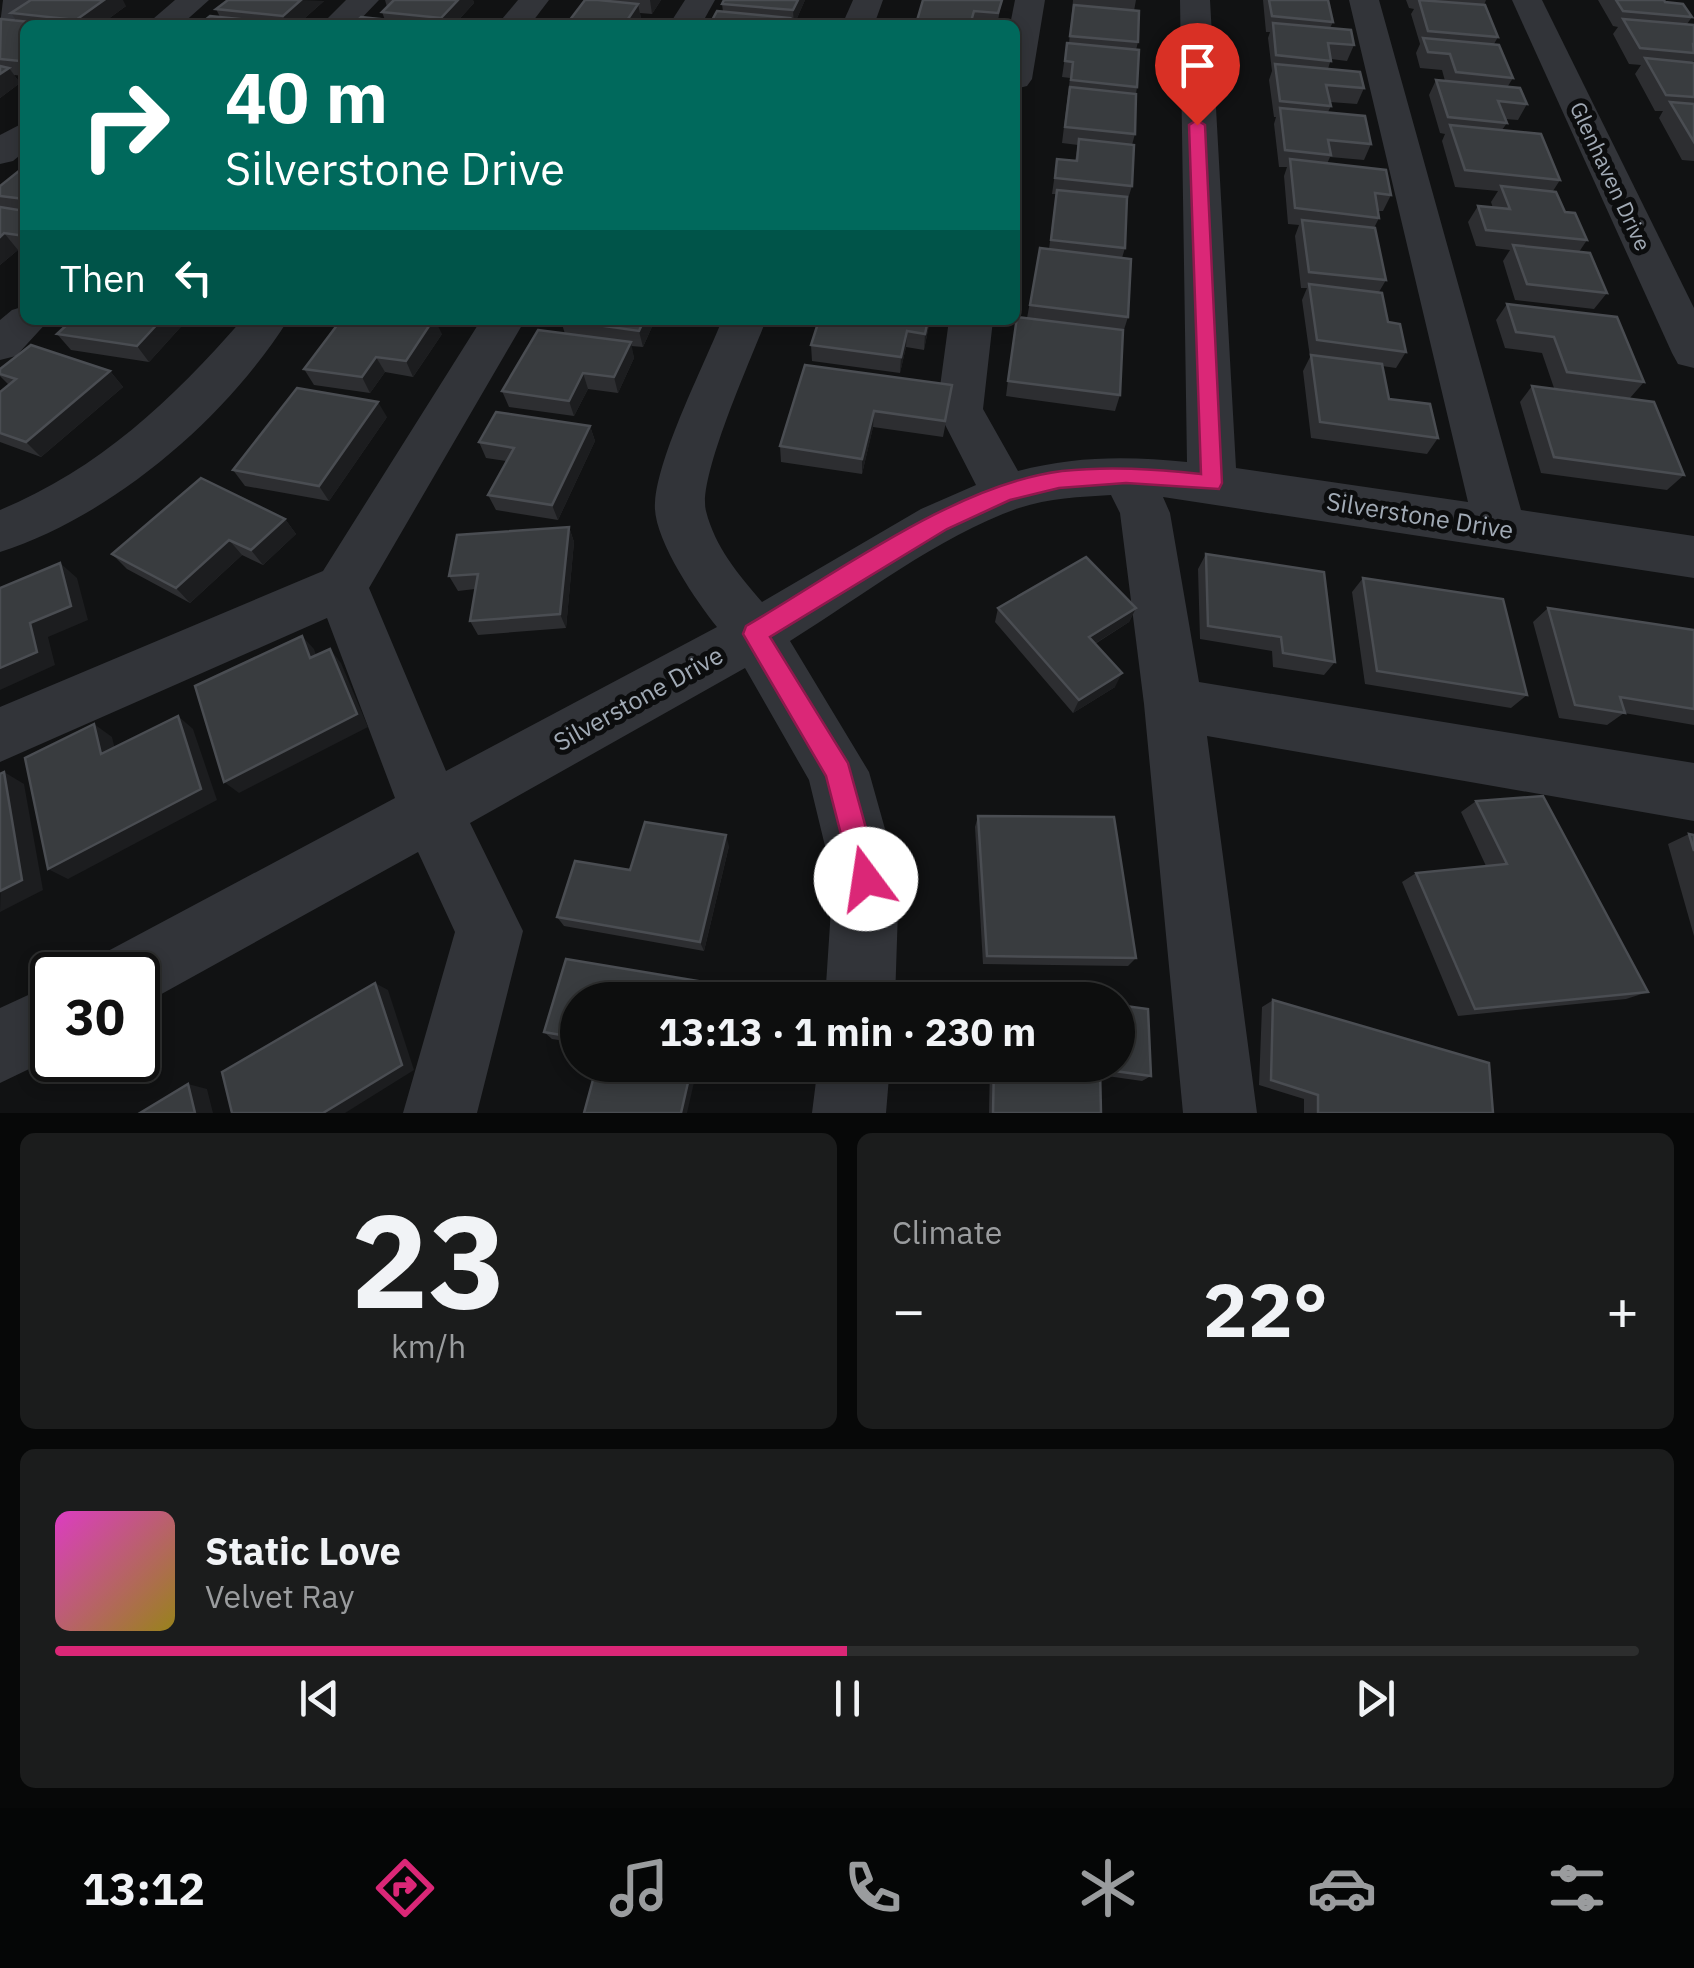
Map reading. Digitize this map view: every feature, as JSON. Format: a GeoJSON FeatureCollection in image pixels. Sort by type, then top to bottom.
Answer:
{"type":"FeatureCollection","features":[{"type":"Feature","properties":{"kind":"street"},"geometry":{"type":"LineString","coordinates":[[0,16],[23,0]]}},
{"type":"Feature","properties":{"kind":"street"},"geometry":{"type":"LineString","coordinates":[[168,20],[194,0]]}},
{"type":"Feature","properties":{"kind":"street"},"geometry":{"type":"LineString","coordinates":[[342,20],[364,0]]}},
{"type":"Feature","properties":{"kind":"street"},"geometry":{"type":"LineString","coordinates":[[517,20],[534,0]]}},
{"type":"Feature","properties":{"kind":"street"},"geometry":{"type":"LineString","coordinates":[[1020,52],[1030,0]]}},
{"type":"Feature","properties":{"kind":"street"},"geometry":{"type":"LineString","coordinates":[[1195,0],[1212,483]]}},
{"type":"Feature","properties":{"kind":"street"},"geometry":{"type":"LineString","coordinates":[[1364,0],[1500,527]]}},
{"type":"Feature","properties":{"kind":"street","name":"Glenhaven Drive"},"geometry":{"type":"LineString","coordinates":[[1527,0],[1694,352]]}},
{"type":"Feature","properties":{"kind":"street"},"geometry":{"type":"LineString","coordinates":[[0,153],[20,137]]}},
{"type":"Feature","properties":{"kind":"street"},"geometry":{"type":"LineString","coordinates":[[0,345],[22,325]]}},
{"type":"Feature","properties":{"kind":"street"},"geometry":{"type":"LineString","coordinates":[[0,532],[41,516],[109,478],[147,450],[198,401],[262,325]]}},
{"type":"Feature","properties":{"kind":"street"},"geometry":{"type":"LineString","coordinates":[[0,735],[342,587],[500,325]]}},
{"type":"Feature","properties":{"kind":"street"},"geometry":{"type":"LineString","coordinates":[[742,325],[686,469],[679,506],[704,571],[755,634],[838,772],[866,879],[861,982]]}},
{"type":"Feature","properties":{"kind":"street"},"geometry":{"type":"LineString","coordinates":[[970,325],[960,409],[1005,493]]}},
{"type":"Feature","properties":{"kind":"street"},"geometry":{"type":"LineString","coordinates":[[1126,475],[1145,513],[1173,704],[1220,1113]]}},
{"type":"Feature","properties":{"kind":"street","name":"Silverstone Drive"},"geometry":{"type":"LineString","coordinates":[[160,960],[755,634],[939,523],[1005,493],[1059,480],[1126,475],[1212,483],[1694,557]]}},
{"type":"Feature","properties":{"kind":"street"},"geometry":{"type":"LineString","coordinates":[[342,587],[431,811],[489,931],[440,1113]]}},
{"type":"Feature","properties":{"kind":"street"},"geometry":{"type":"LineString","coordinates":[[1173,704],[1694,792]]}},
{"type":"Feature","properties":{"kind":"street"},"geometry":{"type":"LineString","coordinates":[[0,1048],[30,1031]]}},
{"type":"Feature","properties":{"kind":"street"},"geometry":{"type":"LineString","coordinates":[[849,1113],[852,1082]]}},
{"type":"Feature","properties":{"kind":"building"},"geometry":{"type":"Polygon","coordinates":[[[31,0],[104,0],[76,20],[11,13],[31,0]]]}},
{"type":"Feature","properties":{"kind":"building"},"geometry":{"type":"Polygon","coordinates":[[[228,0],[301,0],[283,16],[216,9],[228,0]]]}},
{"type":"Feature","properties":{"kind":"building"},"geometry":{"type":"Polygon","coordinates":[[[394,0],[458,0],[441,18],[382,12],[394,0]]]}},
{"type":"Feature","properties":{"kind":"building"},"geometry":{"type":"Polygon","coordinates":[[[585,0],[638,4],[627,20],[570,20],[585,0]]]}},
{"type":"Feature","properties":{"kind":"building"},"geometry":{"type":"Polygon","coordinates":[[[724,0],[798,0],[793,10],[722,4],[724,0]]]}},
{"type":"Feature","properties":{"kind":"building"},"geometry":{"type":"Polygon","coordinates":[[[923,0],[1002,0],[998,13],[974,11],[971,20],[917,20],[923,0]]]}},
{"type":"Feature","properties":{"kind":"building"},"geometry":{"type":"Polygon","coordinates":[[[1269,0],[1328,0],[1333,22],[1272,16],[1269,0]]]}},
{"type":"Feature","properties":{"kind":"building"},"geometry":{"type":"Polygon","coordinates":[[[1419,0],[1485,5],[1498,37],[1428,31],[1419,0]]]}},
{"type":"Feature","properties":{"kind":"building"},"geometry":{"type":"Polygon","coordinates":[[[1616,0],[1683,4],[1692,17],[1623,11],[1616,0]]]}},
{"type":"Feature","properties":{"kind":"building"},"geometry":{"type":"Polygon","coordinates":[[[1074,5],[1139,11],[1138,42],[1070,36],[1074,5]]]}},
{"type":"Feature","properties":{"kind":"building"},"geometry":{"type":"Polygon","coordinates":[[[717,11],[790,18],[789,20],[712,20],[717,11]]]}},
{"type":"Feature","properties":{"kind":"building"},"geometry":{"type":"Polygon","coordinates":[[[210,16],[249,20],[205,20],[210,16]]]}},
{"type":"Feature","properties":{"kind":"building"},"geometry":{"type":"Polygon","coordinates":[[[1,19],[20,21],[20,61],[0,59],[1,19]]]}},
{"type":"Feature","properties":{"kind":"building"},"geometry":{"type":"Polygon","coordinates":[[[1623,19],[1694,25],[1694,53],[1640,48],[1623,19]]]}},
{"type":"Feature","properties":{"kind":"building"},"geometry":{"type":"Polygon","coordinates":[[[1273,23],[1351,30],[1354,45],[1328,43],[1331,61],[1276,55],[1273,23]]]}},
{"type":"Feature","properties":{"kind":"building"},"geometry":{"type":"Polygon","coordinates":[[[1423,38],[1499,45],[1513,78],[1456,72],[1450,54],[1428,52],[1423,38]]]}},
{"type":"Feature","properties":{"kind":"building"},"geometry":{"type":"Polygon","coordinates":[[[1067,43],[1139,50],[1137,87],[1071,80],[1073,62],[1065,61],[1067,43]]]}},
{"type":"Feature","properties":{"kind":"building"},"geometry":{"type":"Polygon","coordinates":[[[1645,58],[1694,63],[1694,97],[1666,95],[1645,58]]]}},
{"type":"Feature","properties":{"kind":"building"},"geometry":{"type":"Polygon","coordinates":[[[1275,64],[1360,72],[1364,88],[1326,85],[1331,106],[1280,101],[1275,64]]]}},
{"type":"Feature","properties":{"kind":"building"},"geometry":{"type":"Polygon","coordinates":[[[1436,80],[1520,88],[1527,104],[1498,101],[1507,123],[1448,117],[1436,80]]]}},
{"type":"Feature","properties":{"kind":"building"},"geometry":{"type":"Polygon","coordinates":[[[1070,87],[1136,94],[1135,134],[1065,127],[1070,87]]]}},
{"type":"Feature","properties":{"kind":"building"},"geometry":{"type":"Polygon","coordinates":[[[1670,102],[1694,104],[1694,142],[1670,102]]]}},
{"type":"Feature","properties":{"kind":"building"},"geometry":{"type":"Polygon","coordinates":[[[1280,108],[1365,116],[1371,144],[1328,140],[1331,155],[1285,150],[1280,108]]]}},
{"type":"Feature","properties":{"kind":"building"},"geometry":{"type":"Polygon","coordinates":[[[1450,125],[1541,134],[1560,180],[1465,170],[1450,125]]]}},
{"type":"Feature","properties":{"kind":"building"},"geometry":{"type":"Polygon","coordinates":[[[1079,139],[1134,145],[1132,186],[1055,178],[1057,159],[1077,161],[1079,139]]]}},
{"type":"Feature","properties":{"kind":"building"},"geometry":{"type":"Polygon","coordinates":[[[1290,159],[1386,170],[1391,195],[1375,193],[1379,218],[1295,208],[1290,159]]]}},
{"type":"Feature","properties":{"kind":"building"},"geometry":{"type":"Polygon","coordinates":[[[20,170],[20,198],[0,196],[0,186],[20,170]]]}},
{"type":"Feature","properties":{"kind":"building"},"geometry":{"type":"Polygon","coordinates":[[[1501,186],[1556,192],[1565,212],[1575,213],[1587,240],[1486,230],[1478,206],[1510,209],[1501,186]]]}},
{"type":"Feature","properties":{"kind":"building"},"geometry":{"type":"Polygon","coordinates":[[[1057,190],[1127,197],[1125,248],[1051,240],[1057,190]]]}},
{"type":"Feature","properties":{"kind":"building"},"geometry":{"type":"Polygon","coordinates":[[[0,207],[20,210],[20,235],[4,233],[0,237],[0,207]]]}},
{"type":"Feature","properties":{"kind":"building"},"geometry":{"type":"Polygon","coordinates":[[[1302,220],[1375,228],[1386,280],[1309,272],[1302,220]]]}},
{"type":"Feature","properties":{"kind":"building"},"geometry":{"type":"Polygon","coordinates":[[[1513,245],[1590,253],[1607,293],[1527,284],[1513,245]]]}},
{"type":"Feature","properties":{"kind":"building"},"geometry":{"type":"Polygon","coordinates":[[[1040,248],[1131,259],[1128,317],[1030,305],[1040,248]]]}},
{"type":"Feature","properties":{"kind":"building"},"geometry":{"type":"Polygon","coordinates":[[[1309,284],[1382,293],[1388,322],[1400,324],[1406,352],[1317,340],[1309,284]]]}},
{"type":"Feature","properties":{"kind":"building"},"geometry":{"type":"Polygon","coordinates":[[[1507,304],[1617,317],[1644,382],[1567,372],[1554,337],[1516,332],[1507,304]]]}},
{"type":"Feature","properties":{"kind":"building"},"geometry":{"type":"Polygon","coordinates":[[[1020,317],[1123,330],[1120,395],[1008,381],[1020,317]]]}},
{"type":"Feature","properties":{"kind":"building"},"geometry":{"type":"Polygon","coordinates":[[[67,325],[156,325],[137,346],[57,334],[67,325]]]}},
{"type":"Feature","properties":{"kind":"building"},"geometry":{"type":"Polygon","coordinates":[[[337,325],[430,325],[406,361],[376,357],[362,377],[304,369],[337,325]]]}},
{"type":"Feature","properties":{"kind":"building"},"geometry":{"type":"Polygon","coordinates":[[[597,325],[642,325],[639,331],[597,325]]]}},
{"type":"Feature","properties":{"kind":"building"},"geometry":{"type":"Polygon","coordinates":[[[817,325],[927,325],[925,334],[907,331],[901,357],[811,345],[817,325]]]}},
{"type":"Feature","properties":{"kind":"building"},"geometry":{"type":"Polygon","coordinates":[[[538,330],[631,342],[614,377],[583,373],[569,401],[502,391],[538,330]]]}},
{"type":"Feature","properties":{"kind":"building"},"geometry":{"type":"Polygon","coordinates":[[[31,345],[110,371],[26,442],[0,433],[0,392],[16,379],[0,374],[0,369],[31,345]]]}},
{"type":"Feature","properties":{"kind":"building"},"geometry":{"type":"Polygon","coordinates":[[[1311,355],[1382,364],[1389,399],[1430,404],[1438,438],[1320,422],[1311,355]]]}},
{"type":"Feature","properties":{"kind":"building"},"geometry":{"type":"Polygon","coordinates":[[[805,365],[952,385],[945,421],[874,411],[862,459],[780,446],[805,365]]]}},
{"type":"Feature","properties":{"kind":"building"},"geometry":{"type":"Polygon","coordinates":[[[1532,386],[1654,402],[1684,475],[1554,457],[1532,386]]]}},
{"type":"Feature","properties":{"kind":"building"},"geometry":{"type":"Polygon","coordinates":[[[297,388],[378,402],[319,486],[233,470],[297,388]]]}},
{"type":"Feature","properties":{"kind":"building"},"geometry":{"type":"Polygon","coordinates":[[[496,412],[590,426],[552,505],[488,495],[514,448],[479,442],[496,412]]]}},
{"type":"Feature","properties":{"kind":"building"},"geometry":{"type":"Polygon","coordinates":[[[201,478],[285,519],[251,550],[229,540],[176,588],[112,554],[201,478]]]}},
{"type":"Feature","properties":{"kind":"building"},"geometry":{"type":"Polygon","coordinates":[[[569,527],[560,614],[470,621],[478,574],[449,576],[457,535],[569,527]]]}},
{"type":"Feature","properties":{"kind":"building"},"geometry":{"type":"Polygon","coordinates":[[[1206,554],[1324,572],[1335,662],[1283,653],[1281,637],[1208,626],[1206,554]]]}},
{"type":"Feature","properties":{"kind":"building"},"geometry":{"type":"Polygon","coordinates":[[[1086,557],[1136,608],[1089,637],[1122,673],[1079,700],[998,608],[1086,557]]]}},
{"type":"Feature","properties":{"kind":"building"},"geometry":{"type":"Polygon","coordinates":[[[60,563],[71,606],[30,623],[37,652],[0,668],[0,588],[60,563]]]}},
{"type":"Feature","properties":{"kind":"building"},"geometry":{"type":"Polygon","coordinates":[[[1363,578],[1503,599],[1527,695],[1377,671],[1363,578]]]}},
{"type":"Feature","properties":{"kind":"building"},"geometry":{"type":"Polygon","coordinates":[[[1548,608],[1694,630],[1694,709],[1620,697],[1625,713],[1575,705],[1548,608]]]}},
{"type":"Feature","properties":{"kind":"building"},"geometry":{"type":"Polygon","coordinates":[[[302,636],[310,658],[330,649],[357,714],[224,782],[195,686],[302,636]]]}},
{"type":"Feature","properties":{"kind":"building"},"geometry":{"type":"Polygon","coordinates":[[[178,716],[201,789],[48,869],[25,758],[94,724],[101,754],[178,716]]]}},
{"type":"Feature","properties":{"kind":"building"},"geometry":{"type":"Polygon","coordinates":[[[4,772],[22,880],[0,891],[0,774],[4,772]]]}},
{"type":"Feature","properties":{"kind":"building"},"geometry":{"type":"Polygon","coordinates":[[[1543,796],[1648,992],[1475,1009],[1416,873],[1507,864],[1476,801],[1543,796]]]}},
{"type":"Feature","properties":{"kind":"building"},"geometry":{"type":"Polygon","coordinates":[[[978,816],[1114,817],[1136,958],[987,956],[978,816]]]}},
{"type":"Feature","properties":{"kind":"building"},"geometry":{"type":"Polygon","coordinates":[[[645,822],[726,835],[700,942],[557,917],[575,861],[630,870],[645,822]]]}},
{"type":"Feature","properties":{"kind":"building"},"geometry":{"type":"Polygon","coordinates":[[[566,959],[704,982],[560,982],[560,1035],[544,1032],[566,959]]]}},
{"type":"Feature","properties":{"kind":"building"},"geometry":{"type":"Polygon","coordinates":[[[375,983],[402,1065],[323,1113],[232,1113],[222,1072],[375,983]]]}},
{"type":"Feature","properties":{"kind":"building"},"geometry":{"type":"Polygon","coordinates":[[[1273,1000],[1489,1063],[1493,1113],[1318,1113],[1318,1095],[1271,1080],[1273,1000]]]}},
{"type":"Feature","properties":{"kind":"building"},"geometry":{"type":"Polygon","coordinates":[[[1135,1007],[1148,1009],[1151,1076],[1135,1074],[1135,1007]]]}},
{"type":"Feature","properties":{"kind":"building"},"geometry":{"type":"Polygon","coordinates":[[[592,1082],[688,1082],[681,1113],[584,1113],[592,1082]]]}},
{"type":"Feature","properties":{"kind":"building"},"geometry":{"type":"Polygon","coordinates":[[[994,1082],[1100,1082],[1101,1113],[993,1113],[994,1082]]]}},
{"type":"Feature","properties":{"kind":"building"},"geometry":{"type":"Polygon","coordinates":[[[188,1084],[195,1113],[140,1113],[188,1084]]]}},
{"type":"Feature","properties":{"kind":"route"},"geometry":{"type":"LineString","coordinates":[[866,879],[838,772],[755,634],[939,523],[1005,493],[1059,480],[1126,475],[1212,483],[1197,125]]}}]}
